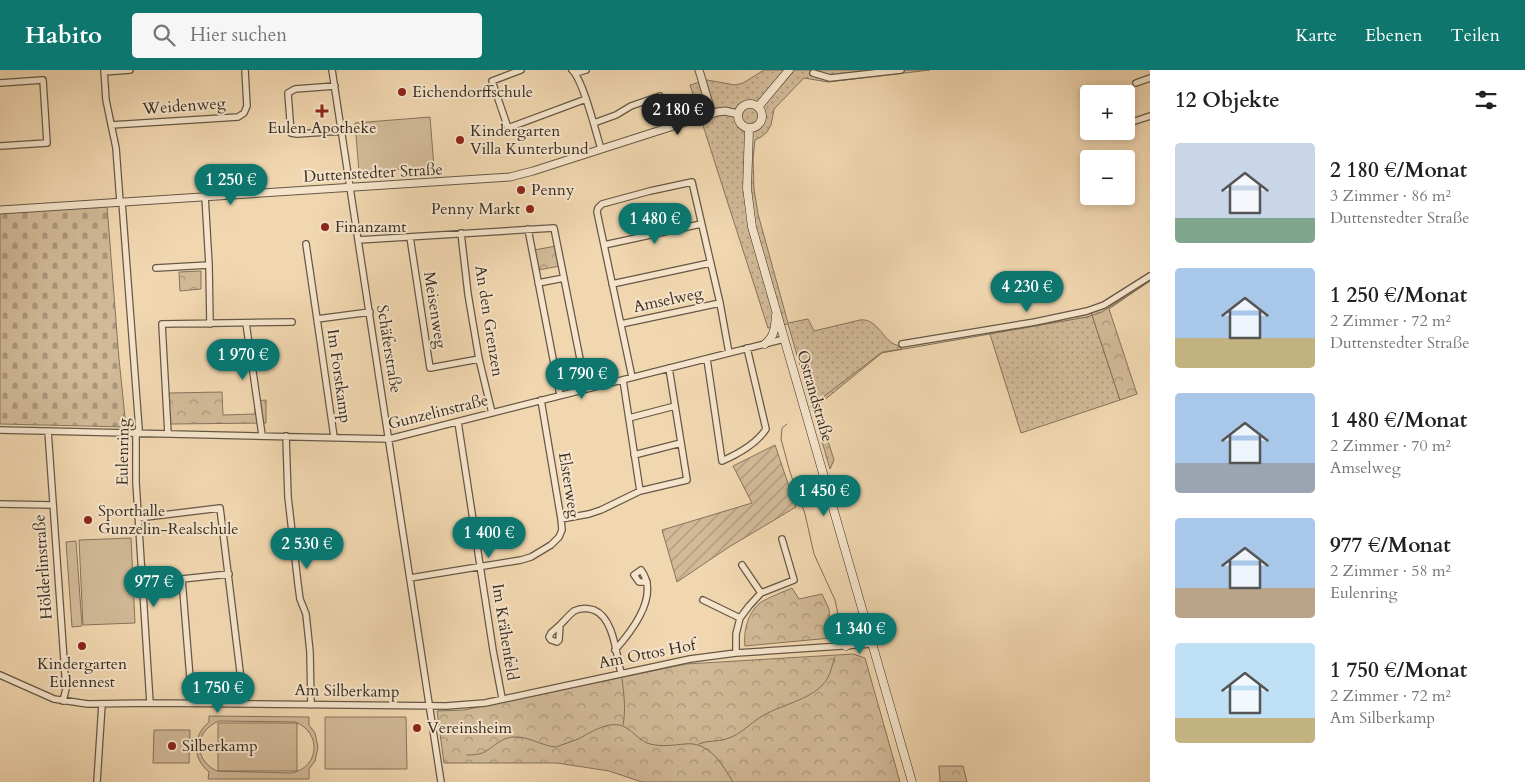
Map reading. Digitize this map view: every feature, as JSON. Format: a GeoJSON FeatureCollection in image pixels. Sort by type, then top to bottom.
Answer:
{"type":"FeatureCollection","features":[{"type":"Feature","properties":{"kind":"main road"},"geometry":{"type":"LineString","coordinates":[[758,107],[789,70]]}},
{"type":"Feature","properties":{"kind":"main road"},"geometry":{"type":"LineString","coordinates":[[753,104],[758,107],[762,113],[761,121],[757,127],[744,128],[738,119],[742,106],[753,104]]}},
{"type":"Feature","properties":{"kind":"main road","name":"Ostrandstraße"},"geometry":{"type":"LineString","coordinates":[[749,129],[747,178],[748,206],[752,227],[912,782]]}},
{"type":"Feature","properties":{"kind":"main road"},"geometry":{"type":"LineString","coordinates":[[765,344],[773,335],[776,310]]}},
{"type":"Feature","properties":{"kind":"main road"},"geometry":{"type":"LineString","coordinates":[[846,646],[855,642],[860,634],[863,612]]}},
{"type":"Feature","properties":{"kind":"street"},"geometry":{"type":"LineString","coordinates":[[104,71],[130,70]]}},
{"type":"Feature","properties":{"kind":"street","name":"Weidenweg"},"geometry":{"type":"LineString","coordinates":[[111,125],[238,117],[244,113],[247,106],[245,70]]}},
{"type":"Feature","properties":{"kind":"street","name":"Schäferstraße"},"geometry":{"type":"LineString","coordinates":[[332,70],[441,782]]}},
{"type":"Feature","properties":{"kind":"street"},"geometry":{"type":"LineString","coordinates":[[521,70],[492,80],[508,128],[586,99]]}},
{"type":"Feature","properties":{"kind":"street"},"geometry":{"type":"LineString","coordinates":[[586,70],[574,72],[586,99],[601,149]]}},
{"type":"Feature","properties":{"kind":"street"},"geometry":{"type":"LineString","coordinates":[[699,70],[712,114]]}},
{"type":"Feature","properties":{"kind":"street"},"geometry":{"type":"LineString","coordinates":[[813,74],[830,78],[900,70]]}},
{"type":"Feature","properties":{"kind":"street","name":"Eulenring"},"geometry":{"type":"LineString","coordinates":[[104,71],[106,100],[116,148],[139,429],[136,433],[136,482],[150,703]]}},
{"type":"Feature","properties":{"kind":"street"},"geometry":{"type":"LineString","coordinates":[[1136,83],[1150,78]]}},
{"type":"Feature","properties":{"kind":"street"},"geometry":{"type":"LineString","coordinates":[[0,83],[43,80],[47,143],[0,146]]}},
{"type":"Feature","properties":{"kind":"street"},"geometry":{"type":"LineString","coordinates":[[335,86],[296,89],[288,94],[291,132],[297,134],[342,132]]}},
{"type":"Feature","properties":{"kind":"street"},"geometry":{"type":"LineString","coordinates":[[594,123],[616,115],[631,106],[660,96]]}},
{"type":"Feature","properties":{"kind":"street","name":"Duttenstedter Straße"},"geometry":{"type":"LineString","coordinates":[[0,210],[510,177],[712,114],[726,111],[738,114]]}},
{"type":"Feature","properties":{"kind":"street"},"geometry":{"type":"LineString","coordinates":[[1135,121],[1150,116]]}},
{"type":"Feature","properties":{"kind":"street","name":"Amselweg"},"geometry":{"type":"LineString","coordinates":[[632,377],[597,212],[598,208],[602,204],[692,182],[701,224]]}},
{"type":"Feature","properties":{"kind":"street"},"geometry":{"type":"LineString","coordinates":[[205,196],[210,265],[210,324]]}},
{"type":"Feature","properties":{"kind":"street"},"geometry":{"type":"LineString","coordinates":[[604,245],[701,224],[720,303],[729,353]]}},
{"type":"Feature","properties":{"kind":"street"},"geometry":{"type":"LineString","coordinates":[[358,240],[554,228],[586,389]]}},
{"type":"Feature","properties":{"kind":"street"},"geometry":{"type":"LineString","coordinates":[[528,229],[560,395]]}},
{"type":"Feature","properties":{"kind":"street","name":"An den Grenzen"},"geometry":{"type":"LineString","coordinates":[[461,233],[468,294],[479,359],[492,413]]}},
{"type":"Feature","properties":{"kind":"street","name":"Meisenweg"},"geometry":{"type":"LineString","coordinates":[[410,236],[430,368],[479,359]]}},
{"type":"Feature","properties":{"kind":"street","name":"Im Forstkamp"},"geometry":{"type":"LineString","coordinates":[[306,244],[334,437]]}},
{"type":"Feature","properties":{"kind":"street","name":"Amselweg"},"geometry":{"type":"LineString","coordinates":[[612,284],[710,264]]}},
{"type":"Feature","properties":{"kind":"street"},"geometry":{"type":"LineString","coordinates":[[156,268],[210,265]]}},
{"type":"Feature","properties":{"kind":"street"},"geometry":{"type":"LineString","coordinates":[[902,344],[1035,322],[1087,311],[1104,305],[1150,276]]}},
{"type":"Feature","properties":{"kind":"street"},"geometry":{"type":"LineString","coordinates":[[538,283],[564,278]]}},
{"type":"Feature","properties":{"kind":"street","name":"Amselweg"},"geometry":{"type":"LineString","coordinates":[[621,324],[720,303]]}},
{"type":"Feature","properties":{"kind":"street","name":"Im Forstkamp"},"geometry":{"type":"LineString","coordinates":[[317,319],[370,312]]}},
{"type":"Feature","properties":{"kind":"street"},"geometry":{"type":"LineString","coordinates":[[168,434],[162,324],[292,322]]}},
{"type":"Feature","properties":{"kind":"street"},"geometry":{"type":"LineString","coordinates":[[246,323],[262,435]]}},
{"type":"Feature","properties":{"kind":"street","name":"Gunzelinstraße"},"geometry":{"type":"LineString","coordinates":[[0,430],[389,439],[784,339]]}},
{"type":"Feature","properties":{"kind":"street"},"geometry":{"type":"LineString","coordinates":[[707,359],[722,461],[747,447],[762,436],[766,429],[747,348]]}},
{"type":"Feature","properties":{"kind":"street"},"geometry":{"type":"LineString","coordinates":[[561,519],[589,514],[640,491],[687,480],[670,368]]}},
{"type":"Feature","properties":{"kind":"street"},"geometry":{"type":"LineString","coordinates":[[623,380],[640,491]]}},
{"type":"Feature","properties":{"kind":"street","name":"Elsterweg"},"geometry":{"type":"LineString","coordinates":[[410,578],[521,560],[540,553],[559,537],[562,530],[561,519],[541,400]]}},
{"type":"Feature","properties":{"kind":"street"},"geometry":{"type":"LineString","coordinates":[[629,418],[675,406]]}},
{"type":"Feature","properties":{"kind":"street","name":"Im Krähenfeld"},"geometry":{"type":"LineString","coordinates":[[458,422],[502,698]]}},
{"type":"Feature","properties":{"kind":"street","name":"Hölderlinstraße"},"geometry":{"type":"LineString","coordinates":[[48,431],[66,690],[64,701]]}},
{"type":"Feature","properties":{"kind":"street"},"geometry":{"type":"LineString","coordinates":[[286,436],[288,497],[300,599],[306,614],[310,652],[311,704]]}},
{"type":"Feature","properties":{"kind":"street"},"geometry":{"type":"LineString","coordinates":[[634,455],[681,443]]}},
{"type":"Feature","properties":{"kind":"street"},"geometry":{"type":"LineString","coordinates":[[0,504],[53,505]]}},
{"type":"Feature","properties":{"kind":"street"},"geometry":{"type":"LineString","coordinates":[[138,518],[220,508],[244,704]]}},
{"type":"Feature","properties":{"kind":"street"},"geometry":{"type":"LineString","coordinates":[[736,653],[736,634],[740,618],[748,606],[761,594],[794,580],[782,539]]}},
{"type":"Feature","properties":{"kind":"street"},"geometry":{"type":"LineString","coordinates":[[742,565],[761,594]]}},
{"type":"Feature","properties":{"kind":"street"},"geometry":{"type":"LineString","coordinates":[[192,703],[182,579],[229,574]]}},
{"type":"Feature","properties":{"kind":"street"},"geometry":{"type":"LineString","coordinates":[[615,650],[635,625],[643,608],[647,582]]}},
{"type":"Feature","properties":{"kind":"street"},"geometry":{"type":"LineString","coordinates":[[703,600],[740,618]]}},
{"type":"Feature","properties":{"kind":"street"},"geometry":{"type":"LineString","coordinates":[[560,625],[574,611],[589,609],[599,612],[608,622],[621,673]]}},
{"type":"Feature","properties":{"kind":"street","name":"Am Ottos Hof"},"geometry":{"type":"LineString","coordinates":[[430,706],[467,705],[690,659],[736,653],[872,644]]}},
{"type":"Feature","properties":{"kind":"street","name":"Am Silberkamp"},"geometry":{"type":"LineString","coordinates":[[0,675],[46,696],[64,701],[102,704],[192,703],[430,706]]}},
{"type":"Feature","properties":{"kind":"street"},"geometry":{"type":"LineString","coordinates":[[98,782],[102,704]]}},
{"type":"Feature","properties":{"kind":"green space"},"geometry":{"type":"Polygon","coordinates":[[[764,70],[930,70],[828,82],[804,78],[774,109],[771,125],[767,132],[755,140],[753,159],[754,189],[758,214],[788,323],[808,319],[814,331],[865,320],[874,324],[888,340],[902,349],[883,352],[817,406],[834,460],[830,469],[788,324],[768,328],[690,85],[707,80],[735,85],[743,83],[764,70]]]}},
{"type":"Feature","properties":{"kind":"green space"},"geometry":{"type":"Polygon","coordinates":[[[430,117],[434,167],[359,172],[355,123],[430,117]]]}},
{"type":"Feature","properties":{"kind":"green space"},"geometry":{"type":"Polygon","coordinates":[[[107,206],[126,427],[0,424],[0,213],[107,206]]]}},
{"type":"Feature","properties":{"kind":"green space"},"geometry":{"type":"Polygon","coordinates":[[[556,246],[560,266],[538,270],[534,250],[556,246]]]}},
{"type":"Feature","properties":{"kind":"green space"},"geometry":{"type":"Polygon","coordinates":[[[201,271],[201,289],[180,291],[179,272],[201,271]]]}},
{"type":"Feature","properties":{"kind":"green space"},"geometry":{"type":"Polygon","coordinates":[[[1150,277],[1150,281],[1109,309],[1137,394],[1120,400],[1091,312],[1150,277]]]}},
{"type":"Feature","properties":{"kind":"green space"},"geometry":{"type":"Polygon","coordinates":[[[1091,312],[1120,400],[1021,433],[989,331],[1091,312]]]}},
{"type":"Feature","properties":{"kind":"green space"},"geometry":{"type":"Polygon","coordinates":[[[222,392],[223,415],[255,414],[255,401],[266,400],[266,423],[170,424],[169,393],[222,392]]]}},
{"type":"Feature","properties":{"kind":"green space"},"geometry":{"type":"Polygon","coordinates":[[[775,445],[796,507],[729,547],[677,582],[662,530],[752,503],[733,466],[775,445]]]}},
{"type":"Feature","properties":{"kind":"green space"},"geometry":{"type":"Polygon","coordinates":[[[131,538],[135,623],[83,625],[79,540],[131,538]]]}},
{"type":"Feature","properties":{"kind":"green space"},"geometry":{"type":"Polygon","coordinates":[[[76,541],[82,626],[72,627],[66,542],[76,541]]]}},
{"type":"Feature","properties":{"kind":"green space"},"geometry":{"type":"Polygon","coordinates":[[[792,588],[799,599],[822,594],[829,609],[831,638],[745,646],[746,627],[754,609],[763,601],[792,588]]]}},
{"type":"Feature","properties":{"kind":"green space"},"geometry":{"type":"Polygon","coordinates":[[[853,654],[865,658],[900,782],[642,782],[609,771],[557,763],[444,763],[437,711],[464,710],[686,664],[853,654]]]}},
{"type":"Feature","properties":{"kind":"green space"},"geometry":{"type":"Polygon","coordinates":[[[209,716],[309,717],[309,725],[315,733],[318,747],[315,761],[309,769],[309,779],[208,779],[209,772],[199,760],[196,747],[199,734],[209,722],[209,716]],[[219,721],[205,731],[201,738],[200,753],[209,766],[217,771],[291,773],[301,770],[312,757],[313,741],[310,733],[295,722],[219,721]]]}},
{"type":"Feature","properties":{"kind":"green space"},"geometry":{"type":"Polygon","coordinates":[[[325,717],[406,717],[407,769],[325,769],[325,717]]]}},
{"type":"Feature","properties":{"kind":"green space"},"geometry":{"type":"Polygon","coordinates":[[[218,723],[297,723],[297,771],[218,771],[218,723]]]}},
{"type":"Feature","properties":{"kind":"green space","name":"Silberkamp"},"geometry":{"type":"Polygon","coordinates":[[[154,730],[190,730],[189,763],[153,763],[154,730]]]}},
{"type":"Feature","properties":{"kind":"green space"},"geometry":{"type":"Polygon","coordinates":[[[939,766],[963,766],[967,782],[940,782],[939,766]]]}},
{"type":"Feature","properties":{"kind":"waterway"},"geometry":{"type":"LineString","coordinates":[[810,407],[881,353],[1087,317],[1102,312],[1150,281]]}},
{"type":"Feature","properties":{"kind":"waterway"},"geometry":{"type":"LineString","coordinates":[[787,424],[782,428],[781,439],[805,514],[814,554],[835,600],[838,614],[838,637]]}},
{"type":"Feature","properties":{"kind":"waterway"},"geometry":{"type":"LineString","coordinates":[[699,744],[731,737],[764,715],[815,692],[822,686],[830,674],[835,657]]}},
{"type":"Feature","properties":{"kind":"waterway"},"geometry":{"type":"LineString","coordinates":[[622,679],[625,708],[623,725]]}},
{"type":"Feature","properties":{"kind":"waterway"},"geometry":{"type":"LineString","coordinates":[[467,755],[481,753],[510,737],[524,738],[556,747],[578,739],[601,727],[617,725],[627,728],[640,739],[650,744],[663,746],[694,744],[701,746],[714,755],[733,782]]}},
{"type":"Feature","properties":{"kind":"place","name":"Eichendorffschule"},"geometry":{"type":"Point","coordinates":[402,92]}},
{"type":"Feature","properties":{"kind":"place","name":"Eulen Apotheke"},"geometry":{"type":"Point","coordinates":[322,111]}},
{"type":"Feature","properties":{"kind":"place","name":"Kindergarten Villa Kunterbund"},"geometry":{"type":"Point","coordinates":[460,140]}},
{"type":"Feature","properties":{"kind":"place","name":"Penny"},"geometry":{"type":"Point","coordinates":[521,190]}},
{"type":"Feature","properties":{"kind":"place","name":"Penny Markt"},"geometry":{"type":"Point","coordinates":[530,209]}},
{"type":"Feature","properties":{"kind":"place","name":"Finanzamt"},"geometry":{"type":"Point","coordinates":[325,227]}},
{"type":"Feature","properties":{"kind":"place","name":"Sporthalle Gunzelin-Realschule"},"geometry":{"type":"Point","coordinates":[88,520]}},
{"type":"Feature","properties":{"kind":"place","name":"Kindergarten Eulennest"},"geometry":{"type":"Point","coordinates":[82,646]}},
{"type":"Feature","properties":{"kind":"place","name":"Vereinsheim"},"geometry":{"type":"Point","coordinates":[417,728]}},
{"type":"Feature","properties":{"kind":"place","name":"Silberkamp"},"geometry":{"type":"Point","coordinates":[172,746]}}]}
